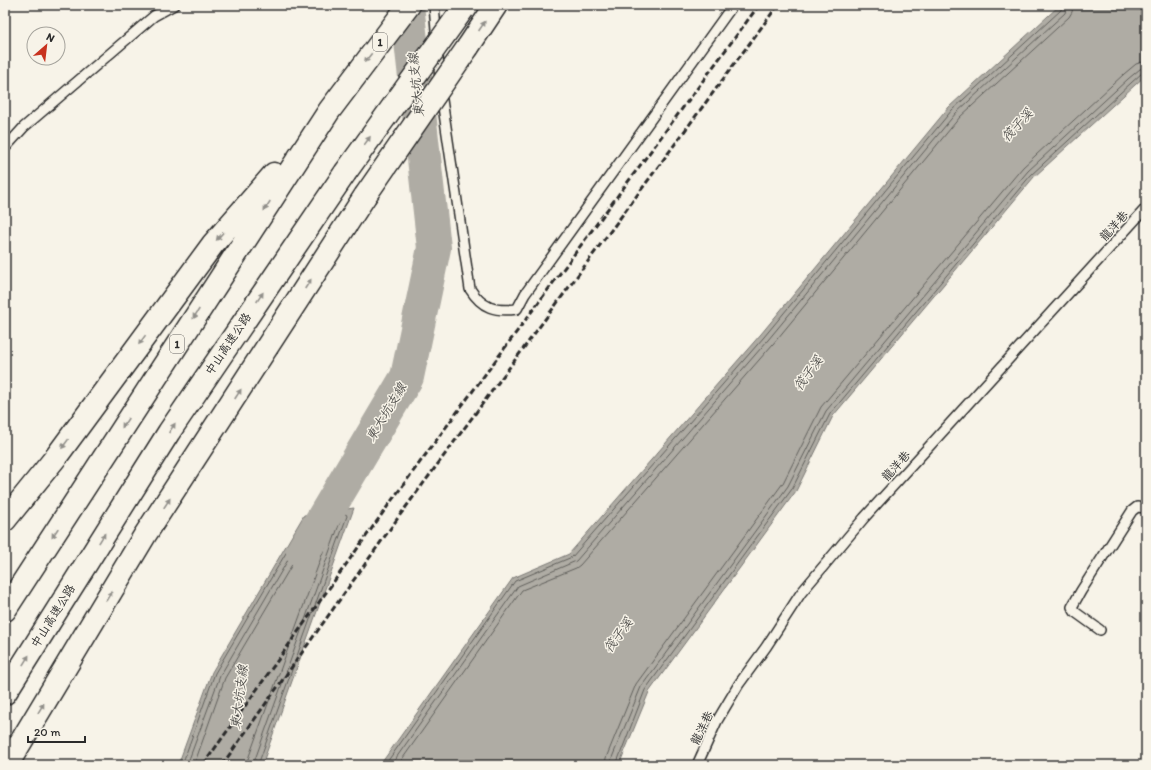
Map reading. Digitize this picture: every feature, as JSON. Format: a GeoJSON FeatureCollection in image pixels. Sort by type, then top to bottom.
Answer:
{"type":"FeatureCollection","features":[{"type":"Feature","properties":{"kind":"highway","name":"1"},"geometry":{"type":"LineString","coordinates":[[5,610],[329,111],[409,5]]}},
{"type":"Feature","properties":{"kind":"highway"},"geometry":{"type":"LineString","coordinates":[[7,765],[145,535],[365,196],[496,5]]}},
{"type":"Feature","properties":{"kind":"highway","name":"中山高速公路"},"geometry":{"type":"LineString","coordinates":[[5,693],[168,432],[345,173],[465,7]]}},
{"type":"Feature","properties":{"kind":"highway"},"geometry":{"type":"LineString","coordinates":[[5,520],[56,457],[213,244],[329,111]]}},
{"type":"Feature","properties":{"kind":"lane"},"geometry":{"type":"LineString","coordinates":[[5,148],[24,127],[154,16],[174,5]]}},
{"type":"Feature","properties":{"kind":"lane"},"geometry":{"type":"LineString","coordinates":[[434,5],[442,102],[470,290],[476,298],[494,310],[506,310],[517,309],[529,288],[733,5]]}},
{"type":"Feature","properties":{"kind":"lane","name":"龍洋巷"},"geometry":{"type":"LineString","coordinates":[[697,765],[717,721],[739,684],[766,647],[801,593],[864,518],[1146,208]]}},
{"type":"Feature","properties":{"kind":"lane"},"geometry":{"type":"LineString","coordinates":[[1100,630],[1075,612],[1072,607],[1081,590],[1132,511],[1137,507],[1146,508]]}},
{"type":"Feature","properties":{"kind":"water","name":"筏子溪"},"geometry":{"type":"Polygon","coordinates":[[[1060,5],[1146,5],[1146,75],[1034,177],[833,416],[796,491],[649,692],[619,765],[380,765],[513,578],[569,554],[761,334],[949,107],[1060,5]]]}},
{"type":"Feature","properties":{"kind":"water"},"geometry":{"type":"Polygon","coordinates":[[[354,508],[262,765],[178,765],[212,672],[304,515],[354,508]]]}},
{"type":"Feature","properties":{"kind":"waterway","name":"東大坑支線"},"geometry":{"type":"LineString","coordinates":[[303,552],[407,377],[434,248],[407,5]]}},
{"type":"Feature","properties":{"kind":"railway"},"geometry":{"type":"LineString","coordinates":[[203,765],[392,500],[759,5]]}},
{"type":"Feature","properties":{"kind":"railway"},"geometry":{"type":"LineString","coordinates":[[222,765],[400,515],[778,5]]}}]}
